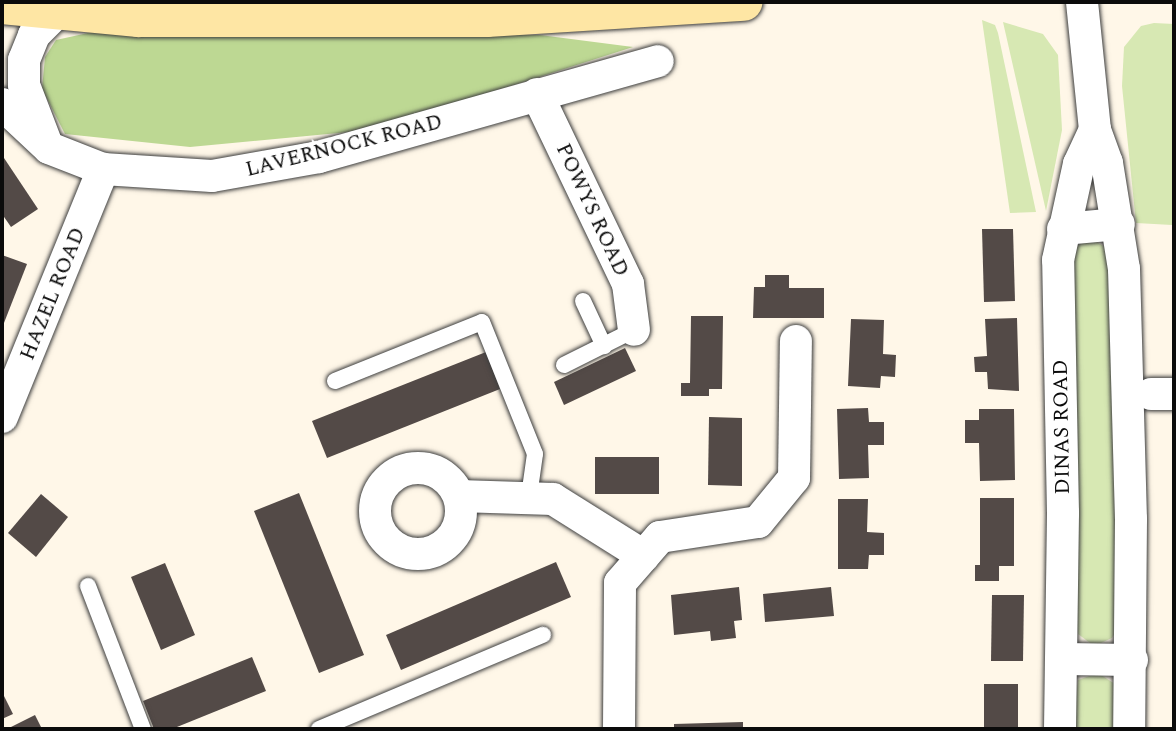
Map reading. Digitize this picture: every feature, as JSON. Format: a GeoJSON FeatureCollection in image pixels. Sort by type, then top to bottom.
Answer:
{"type":"FeatureCollection","features":[{"type":"Feature","properties":{"kind":"main road"},"geometry":{"type":"LineString","coordinates":[[2,5],[138,18],[487,18],[744,2]]}},
{"type":"Feature","properties":{"kind":"street"},"geometry":{"type":"LineString","coordinates":[[1082,2],[1095,130],[1107,163],[1119,224],[1128,355],[1132,660],[1129,729]]}},
{"type":"Feature","properties":{"kind":"street"},"geometry":{"type":"LineString","coordinates":[[49,148],[29,105],[24,60],[34,35],[59,10]]}},
{"type":"Feature","properties":{"kind":"street","name":"LAVERNOCK ROAD"},"geometry":{"type":"LineString","coordinates":[[2,104],[49,148],[103,169],[212,176],[259,171],[659,61]]}},
{"type":"Feature","properties":{"kind":"street","name":"POWYS ROAD"},"geometry":{"type":"LineString","coordinates":[[537,94],[628,284],[634,330]]}},
{"type":"Feature","properties":{"kind":"street","name":"DINAS ROAD"},"geometry":{"type":"LineString","coordinates":[[1060,729],[1063,659],[1058,260],[1079,164],[1095,130]]}},
{"type":"Feature","properties":{"kind":"street","name":"HAZEL ROAD"},"geometry":{"type":"LineString","coordinates":[[2,417],[103,169]]}},
{"type":"Feature","properties":{"kind":"street"},"geometry":{"type":"LineString","coordinates":[[1063,229],[1119,224]]}},
{"type":"Feature","properties":{"kind":"street"},"geometry":{"type":"LineString","coordinates":[[619,729],[620,583],[660,537],[758,522],[794,478],[796,341]]}},
{"type":"Feature","properties":{"kind":"street"},"geometry":{"type":"LineString","coordinates":[[459,496],[529,496],[553,499],[644,556]]}},
{"type":"Feature","properties":{"kind":"street"},"geometry":{"type":"LineString","coordinates":[[1063,659],[1132,660]]}},
{"type":"Feature","properties":{"kind":"lane"},"geometry":{"type":"LineString","coordinates":[[583,301],[604,346]]}},
{"type":"Feature","properties":{"kind":"lane"},"geometry":{"type":"LineString","coordinates":[[335,381],[482,322],[535,454],[529,496]]}},
{"type":"Feature","properties":{"kind":"lane"},"geometry":{"type":"LineString","coordinates":[[564,365],[634,330]]}},
{"type":"Feature","properties":{"kind":"lane"},"geometry":{"type":"LineString","coordinates":[[88,586],[143,729]]}},
{"type":"Feature","properties":{"kind":"lane"},"geometry":{"type":"LineString","coordinates":[[319,729],[543,635]]}},
{"type":"Feature","properties":{"kind":"green space"},"geometry":{"type":"Polygon","coordinates":[[[982,20],[995,25],[998,33],[1036,212],[1010,213],[982,20]]]}},
{"type":"Feature","properties":{"kind":"green space"},"geometry":{"type":"Polygon","coordinates":[[[1003,22],[1043,34],[1058,55],[1062,130],[1046,211],[1003,22]]]}},
{"type":"Feature","properties":{"kind":"green space"},"geometry":{"type":"Polygon","coordinates":[[[1154,23],[1174,24],[1172,225],[1136,223],[1122,86],[1124,47],[1141,26],[1154,23]]]}},
{"type":"Feature","properties":{"kind":"green space"},"geometry":{"type":"Polygon","coordinates":[[[97,31],[540,35],[633,47],[458,103],[349,132],[190,147],[65,134],[42,89],[45,57],[56,40],[97,31]]]}},
{"type":"Feature","properties":{"kind":"green space"},"geometry":{"type":"Polygon","coordinates":[[[1092,239],[1110,250],[1118,628],[1112,638],[1094,646],[1078,634],[1075,622],[1073,247],[1092,239]]]}},
{"type":"Feature","properties":{"kind":"green space"},"geometry":{"type":"Polygon","coordinates":[[[1098,673],[1115,684],[1118,729],[1073,729],[1078,680],[1098,673]]]}},
{"type":"Feature","properties":{"kind":"building"},"geometry":{"type":"Polygon","coordinates":[[[2,155],[38,209],[11,227],[2,214],[2,155]]]}},
{"type":"Feature","properties":{"kind":"building"},"geometry":{"type":"Polygon","coordinates":[[[982,229],[1013,229],[1015,301],[984,302],[982,229]]]}},
{"type":"Feature","properties":{"kind":"building"},"geometry":{"type":"Polygon","coordinates":[[[2,255],[27,264],[2,328],[2,255]]]}},
{"type":"Feature","properties":{"kind":"building"},"geometry":{"type":"Polygon","coordinates":[[[765,275],[789,275],[789,288],[824,288],[824,318],[753,318],[754,287],[765,287],[765,275]]]}},
{"type":"Feature","properties":{"kind":"building"},"geometry":{"type":"Polygon","coordinates":[[[691,316],[723,316],[722,389],[709,389],[709,396],[681,396],[681,383],[690,383],[691,316]]]}},
{"type":"Feature","properties":{"kind":"building"},"geometry":{"type":"Polygon","coordinates":[[[1017,318],[1019,391],[988,389],[987,372],[975,372],[974,357],[987,356],[985,319],[1017,318]]]}},
{"type":"Feature","properties":{"kind":"building"},"geometry":{"type":"Polygon","coordinates":[[[851,319],[884,320],[883,354],[896,355],[895,377],[881,376],[880,388],[848,386],[851,319]]]}},
{"type":"Feature","properties":{"kind":"building"},"geometry":{"type":"Polygon","coordinates":[[[625,348],[636,371],[564,405],[554,382],[625,348]]]}},
{"type":"Feature","properties":{"kind":"building"},"geometry":{"type":"Polygon","coordinates":[[[486,352],[500,389],[327,458],[312,421],[486,352]]]}},
{"type":"Feature","properties":{"kind":"building"},"geometry":{"type":"Polygon","coordinates":[[[868,408],[869,422],[884,422],[884,445],[868,445],[869,478],[839,479],[837,409],[868,408]]]}},
{"type":"Feature","properties":{"kind":"building"},"geometry":{"type":"Polygon","coordinates":[[[979,409],[1014,409],[1015,480],[980,481],[979,443],[965,443],[965,420],[979,420],[979,409]]]}},
{"type":"Feature","properties":{"kind":"building"},"geometry":{"type":"Polygon","coordinates":[[[709,417],[742,418],[742,486],[708,485],[709,417]]]}},
{"type":"Feature","properties":{"kind":"building"},"geometry":{"type":"Polygon","coordinates":[[[595,457],[659,457],[659,494],[595,494],[595,457]]]}},
{"type":"Feature","properties":{"kind":"building"},"geometry":{"type":"Polygon","coordinates":[[[299,493],[364,655],[319,673],[254,511],[299,493]]]}},
{"type":"Feature","properties":{"kind":"building"},"geometry":{"type":"Polygon","coordinates":[[[41,494],[68,517],[36,557],[8,533],[41,494]]]}},
{"type":"Feature","properties":{"kind":"building"},"geometry":{"type":"Polygon","coordinates":[[[980,498],[1014,498],[1014,566],[999,566],[999,581],[975,581],[975,565],[980,565],[980,498]]]}},
{"type":"Feature","properties":{"kind":"building"},"geometry":{"type":"Polygon","coordinates":[[[838,499],[868,499],[867,532],[884,533],[884,555],[869,555],[868,569],[838,569],[838,499]]]}},
{"type":"Feature","properties":{"kind":"building"},"geometry":{"type":"Polygon","coordinates":[[[556,562],[571,597],[401,670],[386,635],[556,562]]]}},
{"type":"Feature","properties":{"kind":"building"},"geometry":{"type":"Polygon","coordinates":[[[165,563],[195,635],[161,650],[131,577],[165,563]]]}},
{"type":"Feature","properties":{"kind":"building"},"geometry":{"type":"Polygon","coordinates":[[[739,587],[742,620],[734,621],[736,638],[711,641],[710,631],[674,635],[671,595],[739,587]]]}},
{"type":"Feature","properties":{"kind":"building"},"geometry":{"type":"Polygon","coordinates":[[[831,587],[834,616],[765,622],[763,594],[831,587]]]}},
{"type":"Feature","properties":{"kind":"building"},"geometry":{"type":"Polygon","coordinates":[[[992,595],[1024,595],[1023,661],[991,661],[992,595]]]}},
{"type":"Feature","properties":{"kind":"building"},"geometry":{"type":"Polygon","coordinates":[[[252,657],[266,691],[172,729],[154,729],[143,701],[252,657]]]}},
{"type":"Feature","properties":{"kind":"building"},"geometry":{"type":"Polygon","coordinates":[[[984,684],[1018,684],[1018,729],[984,729],[984,684]]]}},
{"type":"Feature","properties":{"kind":"building"},"geometry":{"type":"Polygon","coordinates":[[[2,692],[13,714],[2,719],[2,692]]]}},
{"type":"Feature","properties":{"kind":"building"},"geometry":{"type":"Polygon","coordinates":[[[35,715],[42,729],[7,729],[35,715]]]}},
{"type":"Feature","properties":{"kind":"building"},"geometry":{"type":"Polygon","coordinates":[[[743,722],[743,729],[674,729],[674,724],[743,722]]]}}]}
